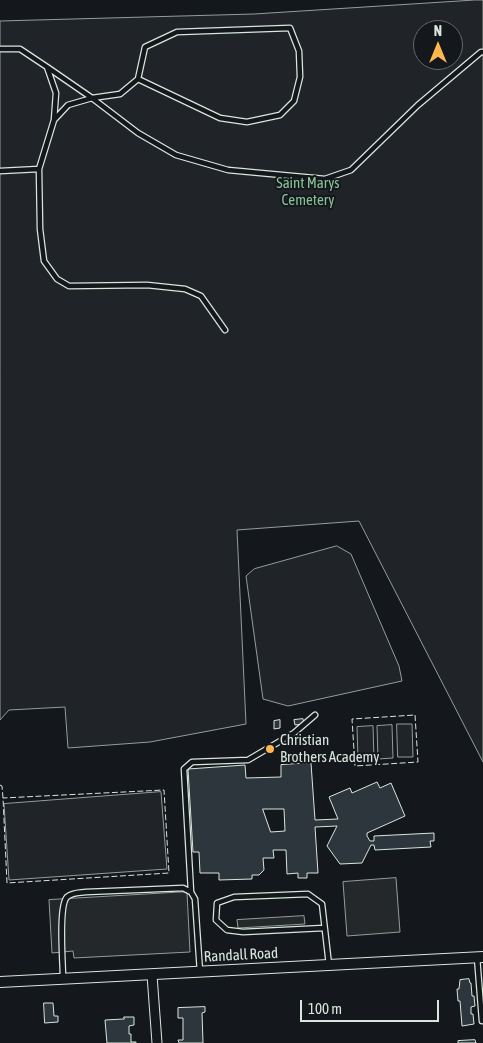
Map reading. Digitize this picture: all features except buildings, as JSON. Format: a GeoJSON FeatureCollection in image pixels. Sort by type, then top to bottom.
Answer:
{"type":"FeatureCollection","features":[{"type":"Feature","properties":{"kind":"street","name":"Randall Road"},"geometry":{"type":"LineString","coordinates":[[0,982],[480,957]]}},
{"type":"Feature","properties":{"kind":"street"},"geometry":{"type":"LineString","coordinates":[[152,974],[158,1043]]}},
{"type":"Feature","properties":{"kind":"lane"},"geometry":{"type":"LineString","coordinates":[[54,120],[68,105],[92,98],[120,94],[138,79],[145,47],[177,32],[290,28],[298,51],[300,77],[294,101],[280,115],[247,122],[220,118],[138,79]]}},
{"type":"Feature","properties":{"kind":"lane"},"geometry":{"type":"LineString","coordinates":[[0,49],[20,49],[92,98],[138,133],[176,155],[228,170],[325,179],[351,170],[418,106],[483,52]]}},
{"type":"Feature","properties":{"kind":"lane"},"geometry":{"type":"LineString","coordinates":[[47,67],[56,93],[54,120],[39,169],[40,229],[44,261],[57,279],[69,286],[147,284],[185,288],[201,296],[225,330]]}},
{"type":"Feature","properties":{"kind":"lane"},"geometry":{"type":"LineString","coordinates":[[0,171],[39,169]]}},
{"type":"Feature","properties":{"kind":"lane"},"geometry":{"type":"LineString","coordinates":[[191,892],[184,769],[192,762],[248,760],[294,733],[315,715]]}},
{"type":"Feature","properties":{"kind":"lane"},"geometry":{"type":"LineString","coordinates":[[63,979],[63,905],[66,898],[73,893],[183,888],[191,892],[196,899],[200,972]]}},
{"type":"Feature","properties":{"kind":"lane"},"geometry":{"type":"LineString","coordinates":[[324,928],[244,932],[227,930],[216,920],[217,903],[234,897],[308,894],[322,904],[329,965]]}},
{"type":"Feature","properties":{"kind":"lane"},"geometry":{"type":"LineString","coordinates":[[480,957],[482,1021]]}},
{"type":"Feature","properties":{"kind":"green space","name":"Saint Marys Cemetery"},"geometry":{"type":"Polygon","coordinates":[[[483,0],[483,762],[359,521],[237,530],[246,724],[150,742],[68,748],[65,707],[9,710],[0,720],[0,21],[254,14],[483,0]]]}},
{"type":"Feature","properties":{"kind":"green space"},"geometry":{"type":"Polygon","coordinates":[[[337,546],[351,554],[399,666],[402,681],[288,706],[263,699],[246,576],[254,569],[337,546]]]}},
{"type":"Feature","properties":{"kind":"green space"},"geometry":{"type":"Polygon","coordinates":[[[397,724],[412,724],[413,757],[398,757],[397,724]]]}},
{"type":"Feature","properties":{"kind":"green space"},"geometry":{"type":"Polygon","coordinates":[[[392,725],[393,758],[378,759],[377,726],[392,725]]]}},
{"type":"Feature","properties":{"kind":"green space"},"geometry":{"type":"Polygon","coordinates":[[[373,726],[374,759],[358,760],[357,727],[373,726]]]}},
{"type":"Feature","properties":{"kind":"green space"},"geometry":{"type":"Polygon","coordinates":[[[161,792],[167,869],[9,880],[4,804],[161,792]]]}},
{"type":"Feature","properties":{"kind":"shaded area"},"geometry":{"type":"Polygon","coordinates":[[[396,878],[400,932],[347,936],[343,882],[396,878]]]}},
{"type":"Feature","properties":{"kind":"shaded area"},"geometry":{"type":"Polygon","coordinates":[[[187,892],[190,952],[74,958],[73,951],[52,953],[49,900],[187,892]]]}},
{"type":"Feature","properties":{"kind":"shaded area"},"geometry":{"type":"Polygon","coordinates":[[[304,916],[305,924],[238,928],[237,920],[304,916]]]}},
{"type":"Feature","properties":{"kind":"fence"},"geometry":{"type":"LineString","coordinates":[[415,715],[418,762],[355,766],[352,719],[415,715]]}},
{"type":"Feature","properties":{"kind":"fence"},"geometry":{"type":"LineString","coordinates":[[0,785],[2,786],[3,798],[7,883],[169,873],[164,790],[3,798]]}},
{"type":"Feature","properties":{"kind":"place","name":"Christian Brothers Academy"},"geometry":{"type":"Point","coordinates":[270,749]}}]}
